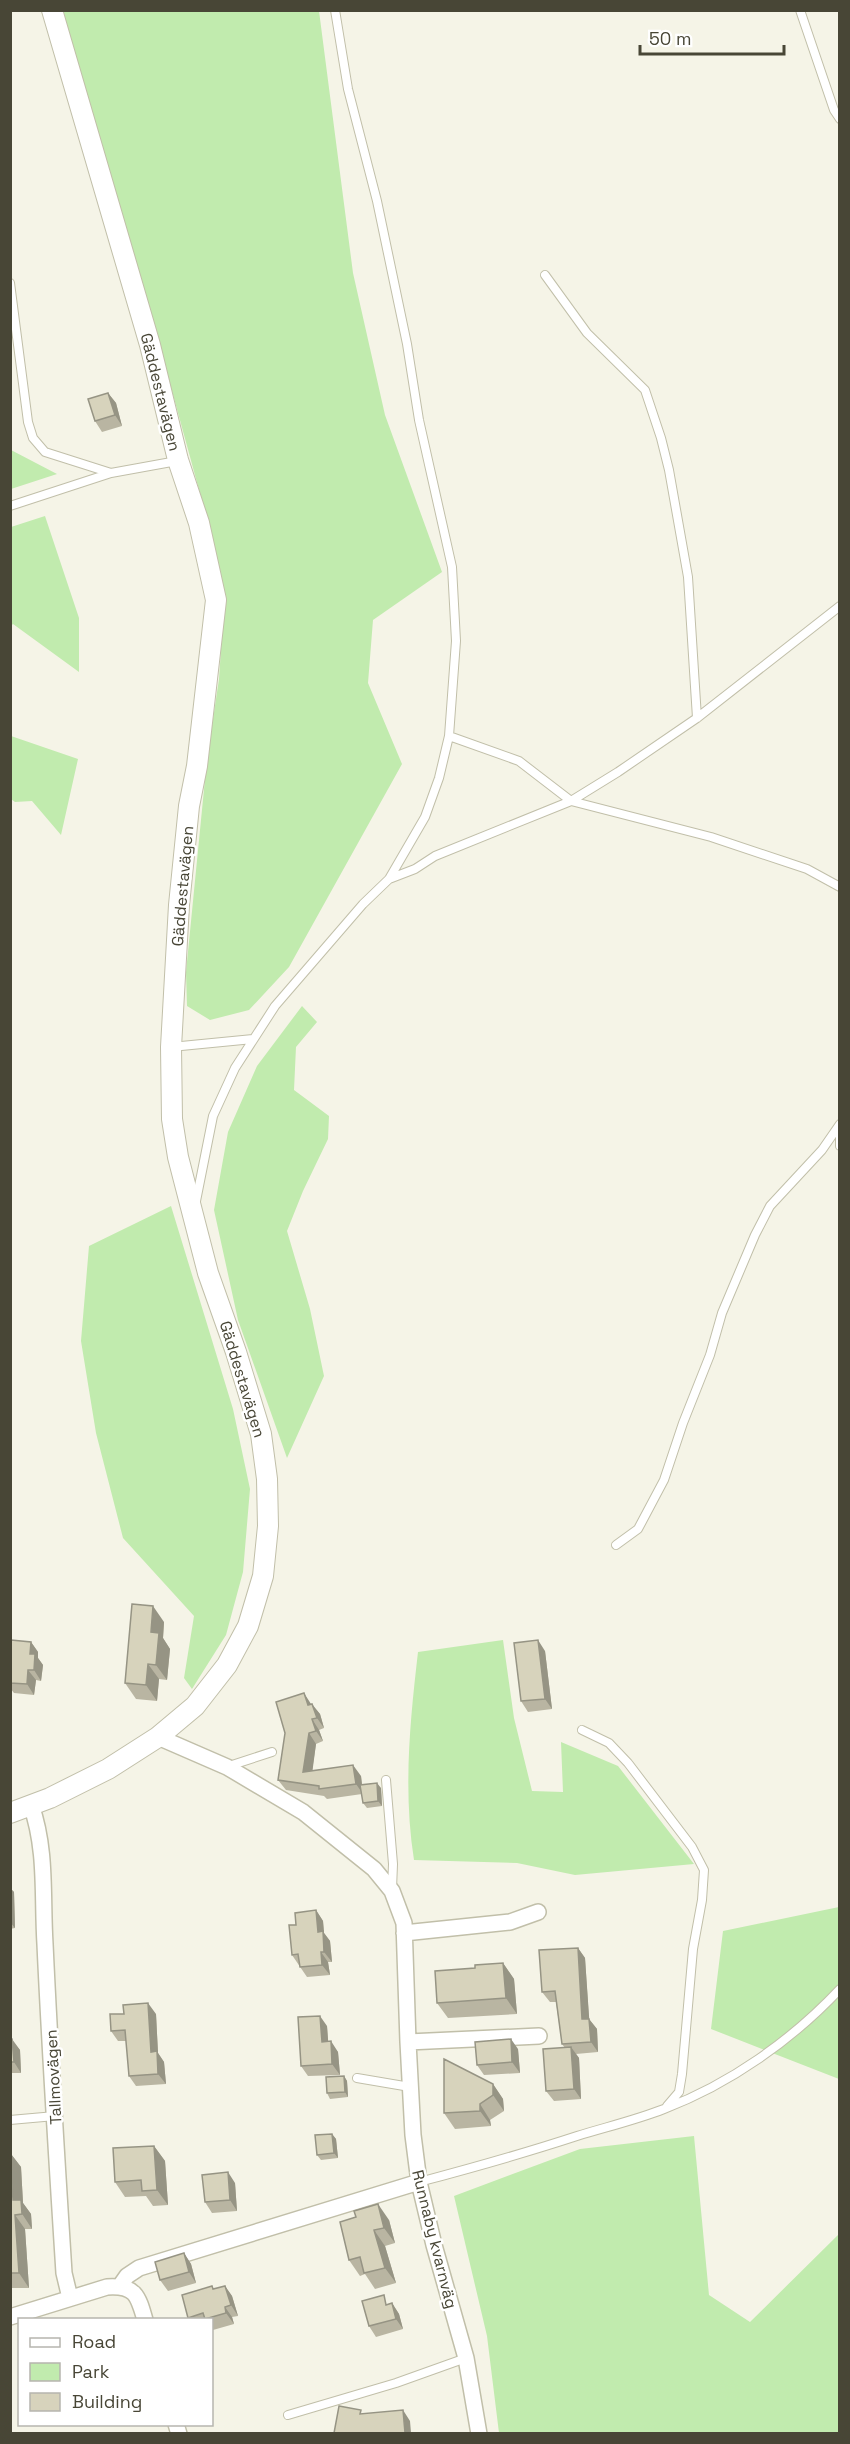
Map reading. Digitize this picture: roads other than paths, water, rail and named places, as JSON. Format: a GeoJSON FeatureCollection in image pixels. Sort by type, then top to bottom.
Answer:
{"type":"FeatureCollection","features":[{"type":"Feature","properties":{"kind":"street","name":"Gäddestavägen"},"geometry":{"type":"LineString","coordinates":[[10,1813],[108,1769],[158,1737],[195,1706],[227,1665],[248,1626],[263,1575],[268,1526],[267,1479],[261,1434],[236,1352],[208,1273],[178,1157],[172,1119],[171,1047],[183,856],[189,806],[198,766],[216,600],[199,523],[178,460],[150,345],[52,10]]}},
{"type":"Feature","properties":{"kind":"street","name":"Runnaby kvarnväg"},"geometry":{"type":"LineString","coordinates":[[158,1737],[227,1767],[303,1812],[374,1869],[392,1891],[404,1923],[410,2087],[419,2182],[466,2358],[479,2433]]}},
{"type":"Feature","properties":{"kind":"street","name":"Tallmovägen"},"geometry":{"type":"LineString","coordinates":[[31,1805],[39,1829],[44,1874],[45,1943],[64,2272],[70,2298]]}},
{"type":"Feature","properties":{"kind":"street"},"geometry":{"type":"LineString","coordinates":[[404,1933],[510,1922],[538,1912]]}},
{"type":"Feature","properties":{"kind":"street"},"geometry":{"type":"LineString","coordinates":[[408,2042],[539,2036]]}},
{"type":"Feature","properties":{"kind":"street"},"geometry":{"type":"LineString","coordinates":[[120,2286],[127,2276],[139,2268],[419,2182]]}},
{"type":"Feature","properties":{"kind":"street"},"geometry":{"type":"LineString","coordinates":[[10,2317],[107,2287],[120,2286],[132,2290],[138,2296],[145,2318]]}},
{"type":"Feature","properties":{"kind":"lane"},"geometry":{"type":"LineString","coordinates":[[195,1223],[197,1189],[213,1116],[235,1068],[275,1006],[363,904],[389,879],[425,817],[439,778],[449,736],[456,641],[452,567],[419,420],[407,344],[378,201],[348,90],[335,10]]}},
{"type":"Feature","properties":{"kind":"lane"},"geometry":{"type":"LineString","coordinates":[[800,10],[831,100],[840,119]]}},
{"type":"Feature","properties":{"kind":"lane"},"geometry":{"type":"LineString","coordinates":[[545,274],[587,333],[645,390],[662,438],[688,577],[697,718]]}},
{"type":"Feature","properties":{"kind":"lane"},"geometry":{"type":"LineString","coordinates":[[10,283],[28,422],[33,438],[45,452],[111,473]]}},
{"type":"Feature","properties":{"kind":"lane"},"geometry":{"type":"LineString","coordinates":[[10,506],[111,473],[178,460]]}},
{"type":"Feature","properties":{"kind":"lane"},"geometry":{"type":"LineString","coordinates":[[389,879],[415,869],[435,856],[571,801],[697,718],[840,606]]}},
{"type":"Feature","properties":{"kind":"lane"},"geometry":{"type":"LineString","coordinates":[[449,736],[519,761],[571,801],[711,837],[807,869],[840,887]]}},
{"type":"Feature","properties":{"kind":"lane"},"geometry":{"type":"LineString","coordinates":[[171,1047],[253,1039]]}},
{"type":"Feature","properties":{"kind":"lane"},"geometry":{"type":"LineString","coordinates":[[616,1545],[638,1529],[664,1480],[683,1423],[710,1355],[722,1313],[755,1235],[770,1206],[822,1150],[840,1124]]}},
{"type":"Feature","properties":{"kind":"lane"},"geometry":{"type":"LineString","coordinates":[[840,1130],[840,1146]]}},
{"type":"Feature","properties":{"kind":"lane"},"geometry":{"type":"LineString","coordinates":[[582,1730],[609,1743],[628,1763],[692,1847],[704,1870],[705,1883],[693,1949],[679,2092],[664,2110]]}},
{"type":"Feature","properties":{"kind":"lane"},"geometry":{"type":"LineString","coordinates":[[227,1767],[272,1752]]}},
{"type":"Feature","properties":{"kind":"lane"},"geometry":{"type":"LineString","coordinates":[[386,1780],[393,1864],[392,1891]]}},
{"type":"Feature","properties":{"kind":"lane"},"geometry":{"type":"LineString","coordinates":[[419,2182],[664,2110],[709,2088],[770,2051],[840,1989]]}},
{"type":"Feature","properties":{"kind":"lane"},"geometry":{"type":"LineString","coordinates":[[357,2078],[410,2087]]}},
{"type":"Feature","properties":{"kind":"lane"},"geometry":{"type":"LineString","coordinates":[[10,2120],[55,2116]]}},
{"type":"Feature","properties":{"kind":"lane"},"geometry":{"type":"LineString","coordinates":[[288,2415],[396,2383],[410,2376],[466,2358]]}}]}
